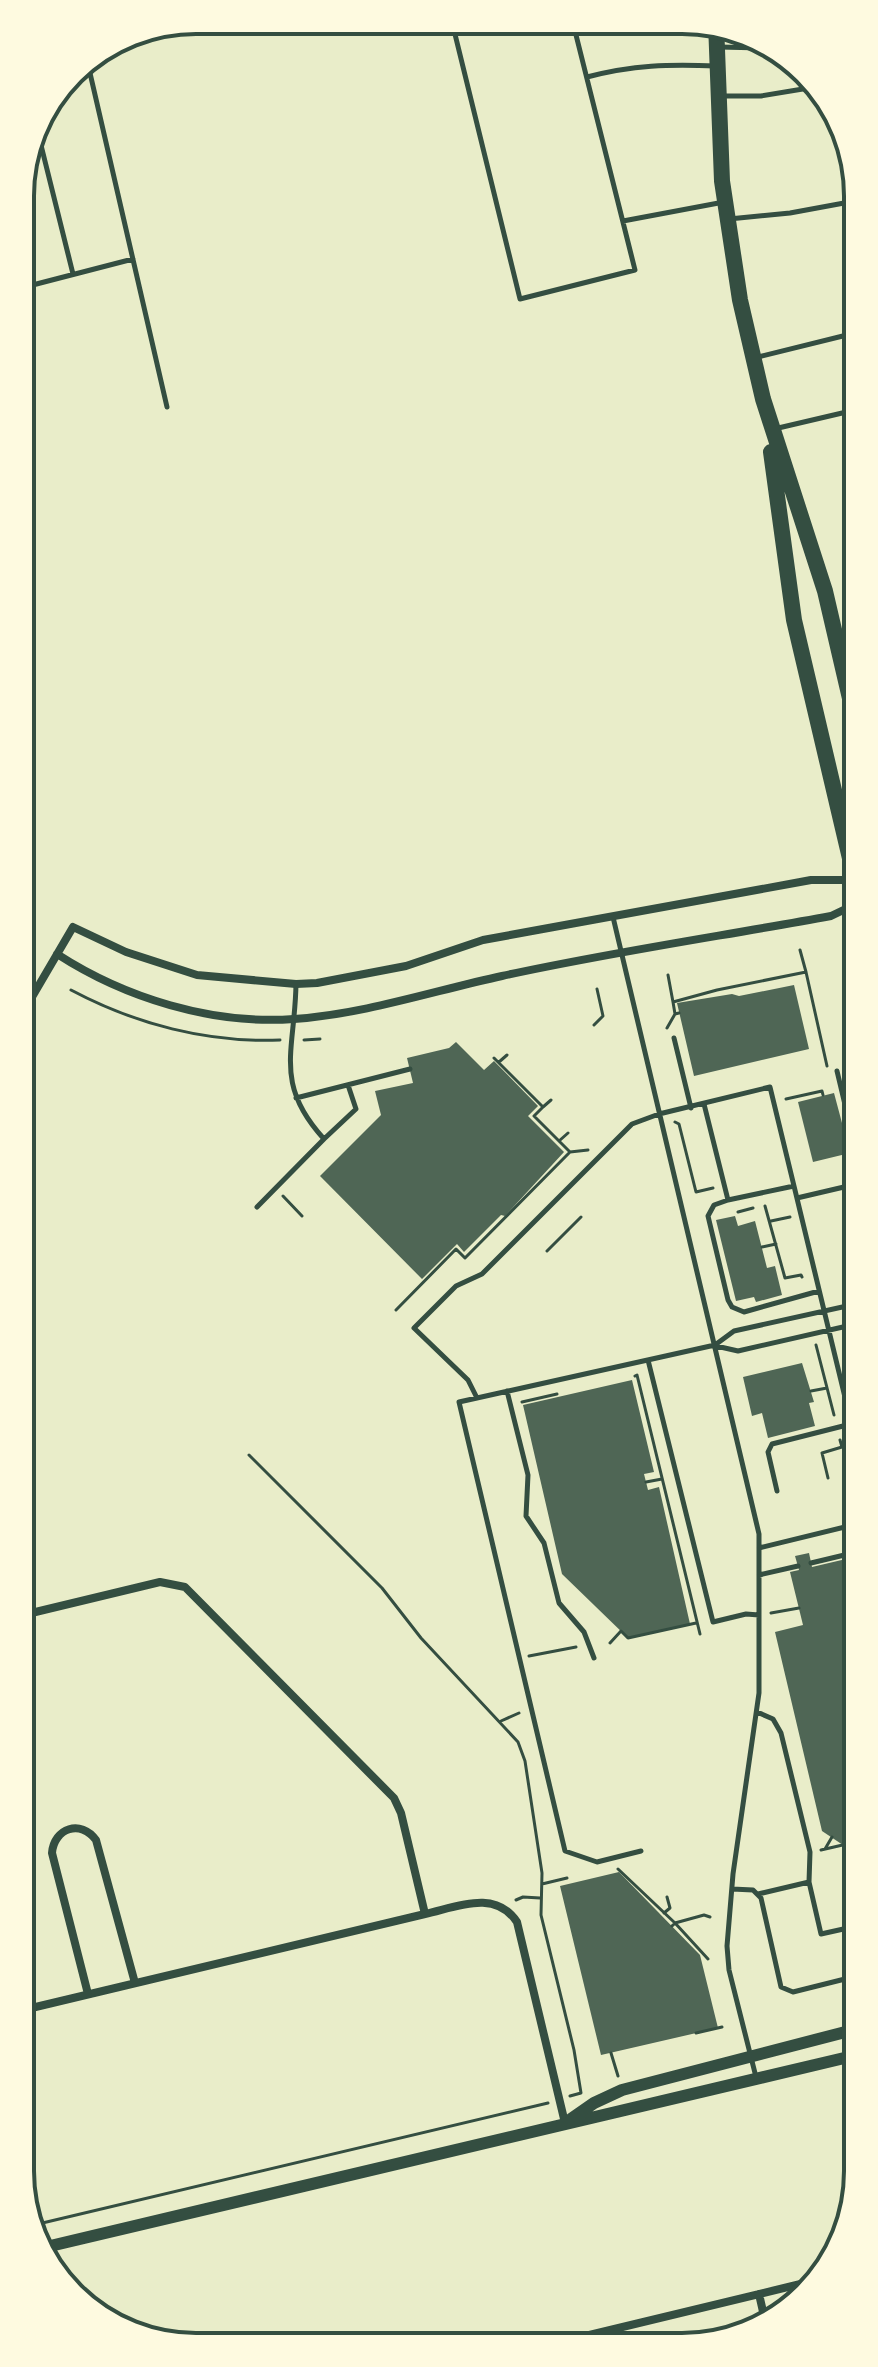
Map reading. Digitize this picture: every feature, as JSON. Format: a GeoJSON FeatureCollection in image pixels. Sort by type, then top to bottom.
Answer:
{"type":"FeatureCollection","features":[{"type":"Feature","properties":{"kind":"highway"},"geometry":{"type":"LineString","coordinates":[[716,38],[726,219],[770,430],[794,620],[844,835]]}},
{"type":"Feature","properties":{"kind":"highway"},"geometry":{"type":"LineString","coordinates":[[770,430],[825,591],[844,673]]}},
{"type":"Feature","properties":{"kind":"street"},"geometry":{"type":"LineString","coordinates":[[34,994],[73,927],[126,952],[197,975],[317,983],[417,963],[483,940],[811,880],[844,882]]}},
{"type":"Feature","properties":{"kind":"street"},"geometry":{"type":"LineString","coordinates":[[57,954],[120,988],[185,1008],[237,1017],[295,1019],[413,999],[503,976],[831,916],[844,910]]}},
{"type":"Feature","properties":{"kind":"street"},"geometry":{"type":"LineString","coordinates":[[34,1612],[160,1582],[177,1584],[191,1592],[394,1798],[401,1813],[425,1914]]}},
{"type":"Feature","properties":{"kind":"street"},"geometry":{"type":"LineString","coordinates":[[88,1994],[52,1853],[54,1840],[64,1830],[86,1830],[96,1840],[135,1983]]}},
{"type":"Feature","properties":{"kind":"street"},"geometry":{"type":"LineString","coordinates":[[34,2007],[425,1914],[489,1902],[499,1905],[513,1916],[520,1932],[565,2123]]}},
{"type":"Feature","properties":{"kind":"street"},"geometry":{"type":"LineString","coordinates":[[565,2123],[594,2103],[622,2090],[844,2032]]}},
{"type":"Feature","properties":{"kind":"street"},"geometry":{"type":"LineString","coordinates":[[53,2245],[844,2058]]}},
{"type":"Feature","properties":{"kind":"street"},"geometry":{"type":"LineString","coordinates":[[598,2333],[797,2285]]}},
{"type":"Feature","properties":{"kind":"street"},"geometry":{"type":"LineString","coordinates":[[759,2294],[763,2311]]}},
{"type":"Feature","properties":{"kind":"lane"},"geometry":{"type":"LineString","coordinates":[[455,34],[520,299],[635,270],[576,34]]}},
{"type":"Feature","properties":{"kind":"lane"},"geometry":{"type":"LineString","coordinates":[[716,47],[746,48]]}},
{"type":"Feature","properties":{"kind":"lane"},"geometry":{"type":"LineString","coordinates":[[587,77],[659,64],[716,66]]}},
{"type":"Feature","properties":{"kind":"lane"},"geometry":{"type":"LineString","coordinates":[[90,73],[167,407]]}},
{"type":"Feature","properties":{"kind":"lane"},"geometry":{"type":"LineString","coordinates":[[717,96],[761,96],[804,89]]}},
{"type":"Feature","properties":{"kind":"lane"},"geometry":{"type":"LineString","coordinates":[[42,148],[73,274]]}},
{"type":"Feature","properties":{"kind":"lane"},"geometry":{"type":"LineString","coordinates":[[623,221],[724,202]]}},
{"type":"Feature","properties":{"kind":"lane"},"geometry":{"type":"LineString","coordinates":[[726,219],[790,213],[844,203]]}},
{"type":"Feature","properties":{"kind":"lane"},"geometry":{"type":"LineString","coordinates":[[34,284],[133,259]]}},
{"type":"Feature","properties":{"kind":"lane"},"geometry":{"type":"LineString","coordinates":[[753,358],[844,336]]}},
{"type":"Feature","properties":{"kind":"lane"},"geometry":{"type":"LineString","coordinates":[[770,430],[844,413]]}},
{"type":"Feature","properties":{"kind":"lane"},"geometry":{"type":"LineString","coordinates":[[613,917],[759,1534],[759,1693],[732,1889],[727,1955],[757,2079]]}},
{"type":"Feature","properties":{"kind":"lane"},"geometry":{"type":"LineString","coordinates":[[296,984],[289,1076],[307,1119],[324,1139]]}},
{"type":"Feature","properties":{"kind":"lane"},"geometry":{"type":"LineString","coordinates":[[674,1038],[691,1108]]}},
{"type":"Feature","properties":{"kind":"lane"},"geometry":{"type":"LineString","coordinates":[[296,1098],[410,1069]]}},
{"type":"Feature","properties":{"kind":"lane"},"geometry":{"type":"LineString","coordinates":[[837,1071],[844,1100]]}},
{"type":"Feature","properties":{"kind":"lane"},"geometry":{"type":"LineString","coordinates":[[257,1207],[356,1109],[348,1085]]}},
{"type":"Feature","properties":{"kind":"lane"},"geometry":{"type":"LineString","coordinates":[[477,1398],[468,1380],[414,1328],[456,1286],[482,1274],[632,1124],[659,1114],[770,1087],[844,1395]]}},
{"type":"Feature","properties":{"kind":"lane"},"geometry":{"type":"LineString","coordinates":[[704,1104],[728,1200]]}},
{"type":"Feature","properties":{"kind":"lane"},"geometry":{"type":"LineString","coordinates":[[794,1186],[728,1200],[714,1205],[708,1216],[732,1307],[744,1312],[819,1291]]}},
{"type":"Feature","properties":{"kind":"lane"},"geometry":{"type":"LineString","coordinates":[[797,1198],[844,1187]]}},
{"type":"Feature","properties":{"kind":"lane"},"geometry":{"type":"LineString","coordinates":[[641,1851],[597,1862],[565,1851],[459,1402],[715,1345],[734,1331],[844,1307]]}},
{"type":"Feature","properties":{"kind":"lane"},"geometry":{"type":"LineString","coordinates":[[715,1345],[738,1351],[844,1327]]}},
{"type":"Feature","properties":{"kind":"lane"},"geometry":{"type":"LineString","coordinates":[[648,1360],[713,1622],[746,1614],[759,1615]]}},
{"type":"Feature","properties":{"kind":"lane"},"geometry":{"type":"LineString","coordinates":[[507,1391],[528,1475],[526,1516],[544,1543],[559,1603],[584,1632],[594,1658]]}},
{"type":"Feature","properties":{"kind":"lane"},"geometry":{"type":"LineString","coordinates":[[777,1491],[768,1452],[772,1444],[844,1426]]}},
{"type":"Feature","properties":{"kind":"lane"},"geometry":{"type":"LineString","coordinates":[[759,1548],[844,1527]]}},
{"type":"Feature","properties":{"kind":"lane"},"geometry":{"type":"LineString","coordinates":[[811,1563],[844,1555]]}},
{"type":"Feature","properties":{"kind":"lane"},"geometry":{"type":"LineString","coordinates":[[759,1575],[798,1566]]}},
{"type":"Feature","properties":{"kind":"lane"},"geometry":{"type":"LineString","coordinates":[[757,1712],[773,1719],[781,1733],[810,1852],[809,1882],[821,1934],[844,1929]]}},
{"type":"Feature","properties":{"kind":"lane"},"geometry":{"type":"LineString","coordinates":[[758,1894],[809,1882]]}},
{"type":"Feature","properties":{"kind":"lane"},"geometry":{"type":"LineString","coordinates":[[732,1889],[753,1890],[758,1894],[781,1987],[785,1991],[793,1992],[844,1979]]}},
{"type":"Feature","properties":{"kind":"path"},"geometry":{"type":"LineString","coordinates":[[800,950],[823,1047]]}},
{"type":"Feature","properties":{"kind":"path"},"geometry":{"type":"LineString","coordinates":[[673,1002],[806,972]]}},
{"type":"Feature","properties":{"kind":"path"},"geometry":{"type":"LineString","coordinates":[[668,975],[675,1014],[679,1013]]}},
{"type":"Feature","properties":{"kind":"path"},"geometry":{"type":"LineString","coordinates":[[754,983],[756,992]]}},
{"type":"Feature","properties":{"kind":"path"},"geometry":{"type":"LineString","coordinates":[[594,1025],[603,1016],[597,989]]}},
{"type":"Feature","properties":{"kind":"path"},"geometry":{"type":"LineString","coordinates":[[71,990],[117,1012],[160,1026],[236,1040],[264,1041]]}},
{"type":"Feature","properties":{"kind":"path"},"geometry":{"type":"LineString","coordinates":[[717,990],[718,997]]}},
{"type":"Feature","properties":{"kind":"path"},"geometry":{"type":"LineString","coordinates":[[499,1062],[507,1055]]}},
{"type":"Feature","properties":{"kind":"path"},"geometry":{"type":"LineString","coordinates":[[494,1058],[543,1107]]}},
{"type":"Feature","properties":{"kind":"path"},"geometry":{"type":"LineString","coordinates":[[781,1100],[822,1091],[823,1095]]}},
{"type":"Feature","properties":{"kind":"path"},"geometry":{"type":"LineString","coordinates":[[551,1100],[534,1116],[570,1152],[586,1152]]}},
{"type":"Feature","properties":{"kind":"path"},"geometry":{"type":"LineString","coordinates":[[679,1124],[696,1192],[714,1187]]}},
{"type":"Feature","properties":{"kind":"path"},"geometry":{"type":"LineString","coordinates":[[559,1142],[568,1133]]}},
{"type":"Feature","properties":{"kind":"path"},"geometry":{"type":"LineString","coordinates":[[396,1310],[456,1249],[465,1258],[570,1152]]}},
{"type":"Feature","properties":{"kind":"path"},"geometry":{"type":"LineString","coordinates":[[276,1188],[302,1216]]}},
{"type":"Feature","properties":{"kind":"path"},"geometry":{"type":"LineString","coordinates":[[738,1212],[767,1205],[785,1278],[801,1275],[805,1288]]}},
{"type":"Feature","properties":{"kind":"path"},"geometry":{"type":"LineString","coordinates":[[771,1221],[801,1214]]}},
{"type":"Feature","properties":{"kind":"path"},"geometry":{"type":"LineString","coordinates":[[547,1251],[581,1217]]}},
{"type":"Feature","properties":{"kind":"path"},"geometry":{"type":"LineString","coordinates":[[762,1247],[776,1244]]}},
{"type":"Feature","properties":{"kind":"path"},"geometry":{"type":"LineString","coordinates":[[776,1270],[783,1268]]}},
{"type":"Feature","properties":{"kind":"path"},"geometry":{"type":"LineString","coordinates":[[816,1345],[834,1418]]}},
{"type":"Feature","properties":{"kind":"path"},"geometry":{"type":"LineString","coordinates":[[623,1378],[637,1375],[666,1506],[700,1634]]}},
{"type":"Feature","properties":{"kind":"path"},"geometry":{"type":"LineString","coordinates":[[811,1391],[827,1388]]}},
{"type":"Feature","properties":{"kind":"path"},"geometry":{"type":"LineString","coordinates":[[521,1403],[566,1392]]}},
{"type":"Feature","properties":{"kind":"path"},"geometry":{"type":"LineString","coordinates":[[639,1410],[645,1409]]}},
{"type":"Feature","properties":{"kind":"path"},"geometry":{"type":"LineString","coordinates":[[828,1478],[822,1453],[842,1447],[838,1433]]}},
{"type":"Feature","properties":{"kind":"path"},"geometry":{"type":"LineString","coordinates":[[249,1455],[382,1588],[436,1655],[511,1731],[523,1752],[542,1884],[541,1915],[574,2050],[581,2093]]}},
{"type":"Feature","properties":{"kind":"path"},"geometry":{"type":"LineString","coordinates":[[646,1482],[662,1479]]}},
{"type":"Feature","properties":{"kind":"path"},"geometry":{"type":"LineString","coordinates":[[668,1529],[674,1528]]}},
{"type":"Feature","properties":{"kind":"path"},"geometry":{"type":"LineString","coordinates":[[673,1549],[679,1548]]}},
{"type":"Feature","properties":{"kind":"path"},"geometry":{"type":"LineString","coordinates":[[677,1566],[683,1565]]}},
{"type":"Feature","properties":{"kind":"path"},"geometry":{"type":"LineString","coordinates":[[682,1585],[688,1584]]}},
{"type":"Feature","properties":{"kind":"path"},"geometry":{"type":"LineString","coordinates":[[687,1608],[693,1607]]}},
{"type":"Feature","properties":{"kind":"path"},"geometry":{"type":"LineString","coordinates":[[773,1613],[799,1608]]}},
{"type":"Feature","properties":{"kind":"path"},"geometry":{"type":"LineString","coordinates":[[610,1643],[621,1631],[628,1638],[697,1622]]}},
{"type":"Feature","properties":{"kind":"path"},"geometry":{"type":"LineString","coordinates":[[529,1656],[575,1646],[582,1649]]}},
{"type":"Feature","properties":{"kind":"path"},"geometry":{"type":"LineString","coordinates":[[501,1721],[523,1712]]}},
{"type":"Feature","properties":{"kind":"path"},"geometry":{"type":"LineString","coordinates":[[832,1837],[825,1849],[844,1844]]}},
{"type":"Feature","properties":{"kind":"path"},"geometry":{"type":"LineString","coordinates":[[610,1871],[621,1869],[708,1959]]}},
{"type":"Feature","properties":{"kind":"path"},"geometry":{"type":"LineString","coordinates":[[542,1884],[567,1878]]}},
{"type":"Feature","properties":{"kind":"path"},"geometry":{"type":"LineString","coordinates":[[516,1900],[523,1897],[540,1898]]}},
{"type":"Feature","properties":{"kind":"path"},"geometry":{"type":"LineString","coordinates":[[664,1913],[670,1908],[667,1897]]}},
{"type":"Feature","properties":{"kind":"path"},"geometry":{"type":"LineString","coordinates":[[673,1924],[704,1915],[710,1917]]}},
{"type":"Feature","properties":{"kind":"path"},"geometry":{"type":"LineString","coordinates":[[696,2033],[722,2027]]}},
{"type":"Feature","properties":{"kind":"path"},"geometry":{"type":"LineString","coordinates":[[611,2053],[619,2082]]}},
{"type":"Feature","properties":{"kind":"path"},"geometry":{"type":"LineString","coordinates":[[43,2223],[544,2104]]}},
{"type":"Feature","properties":{"kind":"building"},"geometry":{"type":"Polygon","coordinates":[[[794,985],[809,1049],[694,1076],[677,1003],[732,994],[739,996],[794,985]]]}},
{"type":"Feature","properties":{"kind":"building"},"geometry":{"type":"Polygon","coordinates":[[[456,1042],[484,1070],[494,1061],[538,1106],[528,1116],[564,1152],[505,1216],[501,1215],[464,1252],[457,1244],[422,1279],[320,1176],[381,1115],[375,1091],[413,1083],[407,1058],[449,1048],[456,1042]]]}},
{"type":"Feature","properties":{"kind":"building"},"geometry":{"type":"Polygon","coordinates":[[[834,1093],[844,1130],[844,1154],[813,1162],[798,1102],[834,1093]]]}},
{"type":"Feature","properties":{"kind":"building"},"geometry":{"type":"Polygon","coordinates":[[[735,1216],[738,1226],[755,1221],[767,1268],[775,1266],[782,1295],[756,1302],[754,1297],[736,1301],[716,1220],[735,1216]]]}},
{"type":"Feature","properties":{"kind":"building"},"geometry":{"type":"Polygon","coordinates":[[[802,1363],[814,1402],[809,1403],[815,1426],[768,1438],[762,1413],[752,1416],[743,1377],[802,1363]]]}},
{"type":"Feature","properties":{"kind":"building"},"geometry":{"type":"Polygon","coordinates":[[[632,1380],[654,1472],[644,1474],[648,1490],[659,1487],[690,1624],[628,1638],[562,1574],[523,1405],[632,1380]]]}},
{"type":"Feature","properties":{"kind":"building"},"geometry":{"type":"Polygon","coordinates":[[[809,1553],[812,1567],[844,1559],[843,1845],[822,1831],[775,1632],[803,1625],[790,1572],[799,1570],[795,1556],[809,1553]]]}},
{"type":"Feature","properties":{"kind":"building"},"geometry":{"type":"Polygon","coordinates":[[[619,1872],[700,1955],[718,2028],[601,2055],[560,1886],[619,1872]]]}}]}
